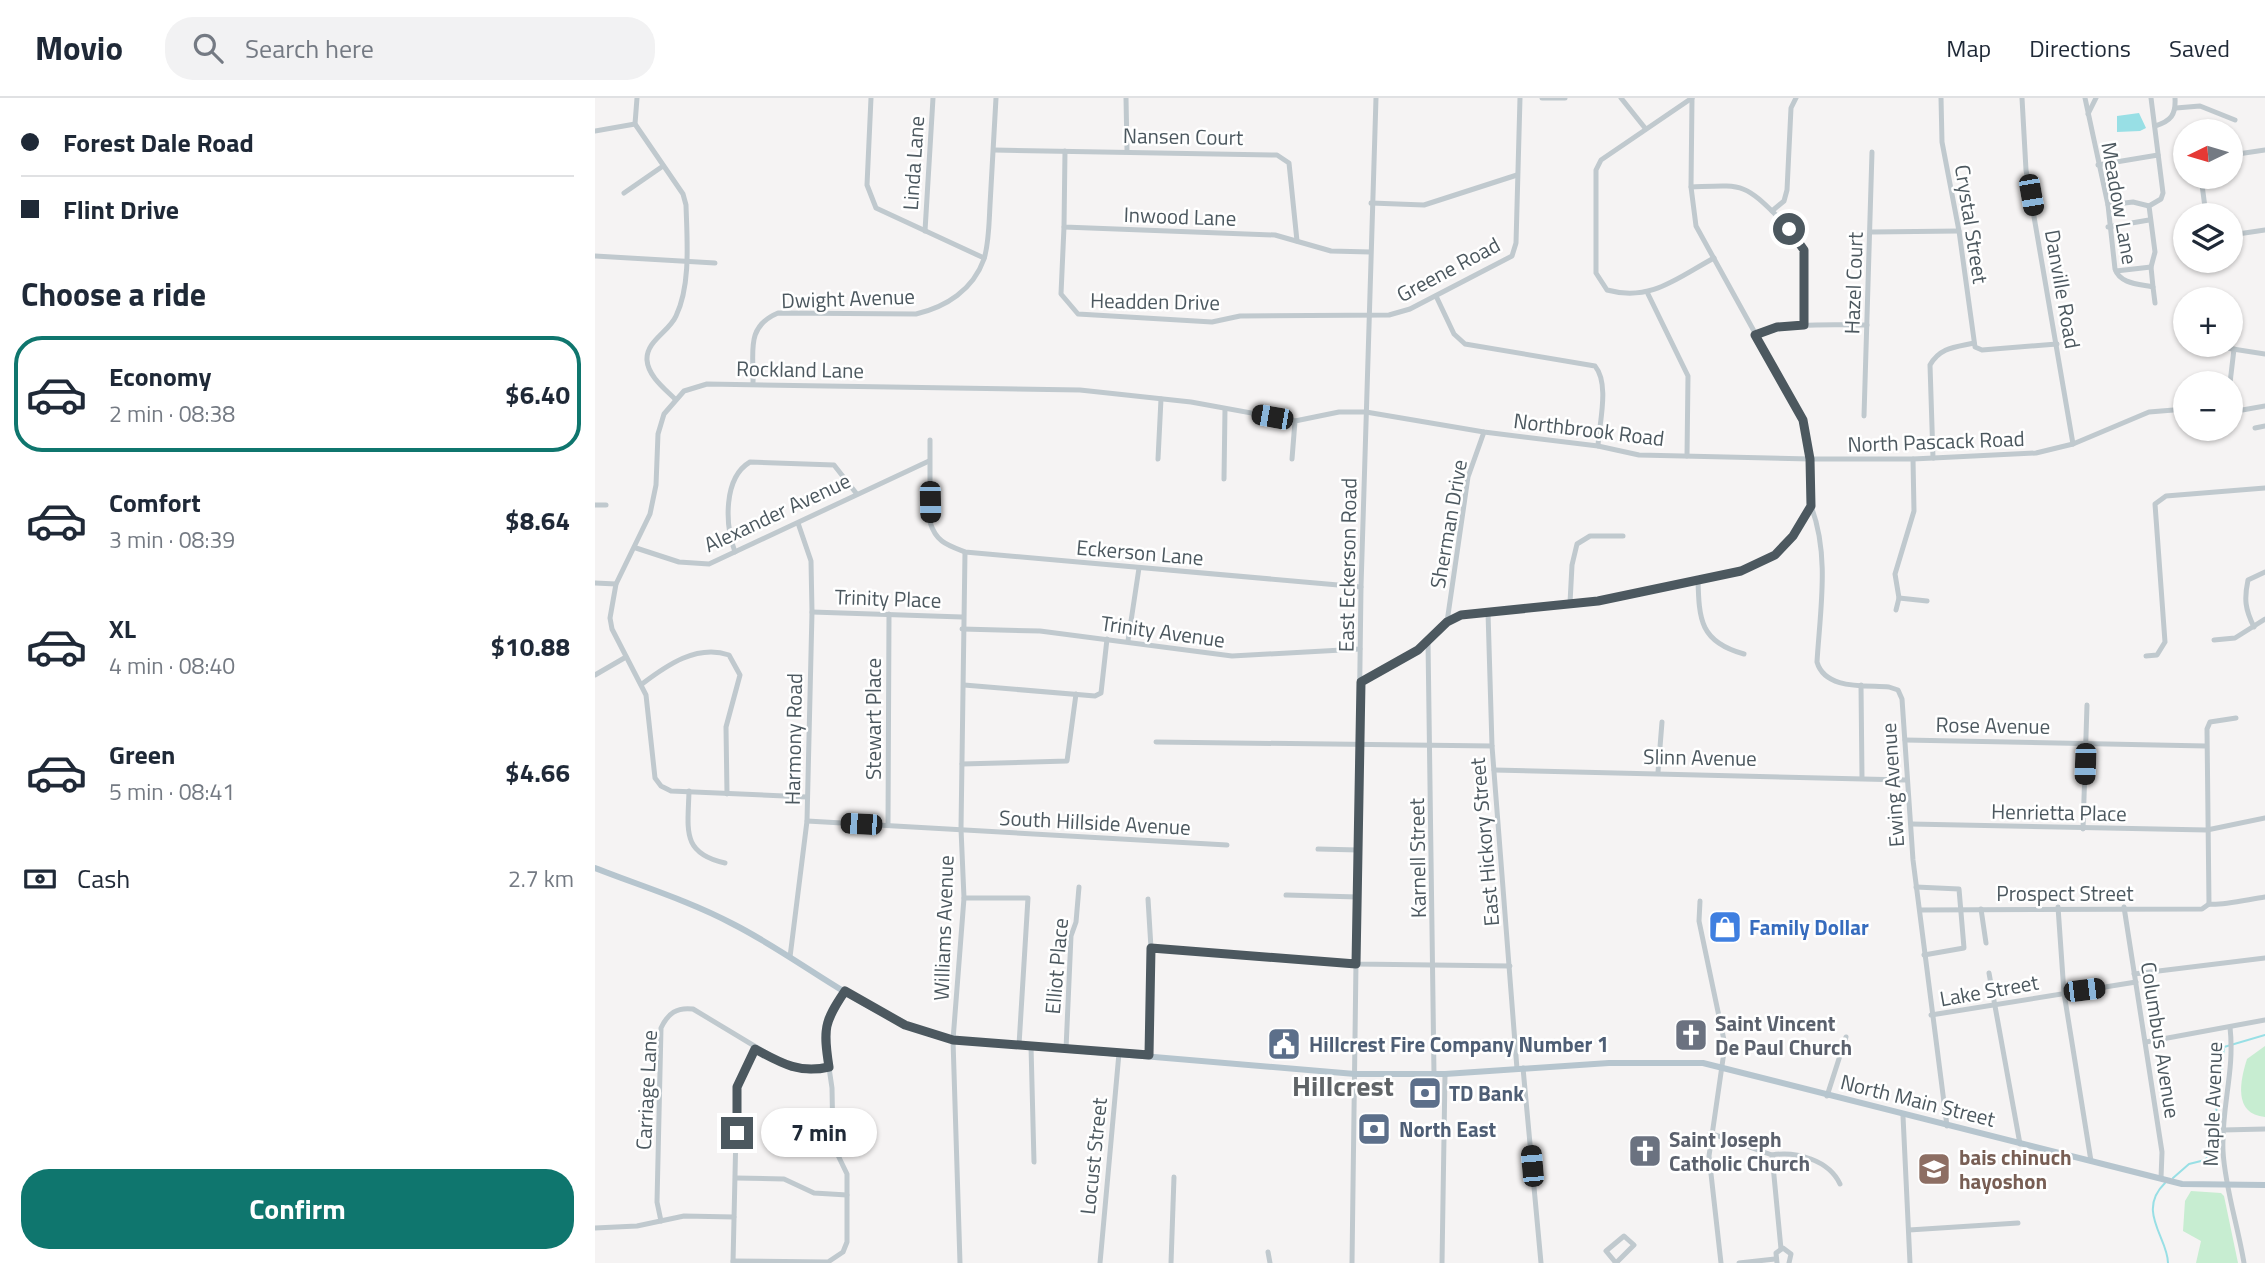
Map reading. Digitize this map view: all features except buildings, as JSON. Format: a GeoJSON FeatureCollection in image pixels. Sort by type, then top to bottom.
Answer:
{"type":"FeatureCollection","features":[{"type":"Feature","properties":{"kind":"main road","name":"North Main Street"},"geometry":{"type":"LineString","coordinates":[[595,868],[714,914],[905,1025],[953,1040],[1355,1074],[1445,1074],[1679,1062],[1724,1066],[1827,1096],[2167,1179],[2195,1185],[2265,1185]]}},
{"type":"Feature","properties":{"kind":"street"},"geometry":{"type":"LineString","coordinates":[[637,98],[635,124],[686,205],[685,262],[682,303],[675,320],[650,346],[647,360],[651,373],[675,399],[664,414],[658,434],[652,505],[636,548],[617,584],[610,618],[626,657],[642,684],[650,718],[655,778],[661,786],[671,791],[807,797]]}},
{"type":"Feature","properties":{"kind":"street"},"geometry":{"type":"LineString","coordinates":[[871,98],[867,185],[870,198],[884,213],[984,258]]}},
{"type":"Feature","properties":{"kind":"street","name":"Linda Lane"},"geometry":{"type":"LineString","coordinates":[[925,231],[933,98]]}},
{"type":"Feature","properties":{"kind":"street","name":"Dwight Avenue"},"geometry":{"type":"LineString","coordinates":[[753,383],[755,329],[764,319],[778,313],[916,314],[934,309],[958,296],[984,258],[996,98]]}},
{"type":"Feature","properties":{"kind":"street"},"geometry":{"type":"LineString","coordinates":[[1126,98],[1127,150]]}},
{"type":"Feature","properties":{"kind":"street","name":"East Eckerson Road"},"geometry":{"type":"LineString","coordinates":[[1352,1263],[1361,745],[1361,587],[1375,98]]}},
{"type":"Feature","properties":{"kind":"street","name":"Greene Road"},"geometry":{"type":"LineString","coordinates":[[1367,314],[1398,313],[1512,256],[1516,243],[1520,98]]}},
{"type":"Feature","properties":{"kind":"street"},"geometry":{"type":"LineString","coordinates":[[1542,98],[1565,98]]}},
{"type":"Feature","properties":{"kind":"street"},"geometry":{"type":"LineString","coordinates":[[1621,98],[1645,128]]}},
{"type":"Feature","properties":{"kind":"street"},"geometry":{"type":"LineString","coordinates":[[1692,98],[1610,151],[1596,170],[1596,273],[1607,290],[1623,295],[1648,294],[1714,258]]}},
{"type":"Feature","properties":{"kind":"street"},"geometry":{"type":"LineString","coordinates":[[1361,682],[1418,650],[1447,622],[1461,615],[1598,601],[1741,571],[1775,555],[1793,536],[1811,506],[1810,459],[1803,420],[1696,226],[1691,187],[1692,98]]}},
{"type":"Feature","properties":{"kind":"street"},"geometry":{"type":"LineString","coordinates":[[1772,211],[1784,201],[1787,190],[1791,108],[1795,98]]}},
{"type":"Feature","properties":{"kind":"street","name":"Crystal Street"},"geometry":{"type":"LineString","coordinates":[[1941,98],[1942,142],[1959,230],[1974,343]]}},
{"type":"Feature","properties":{"kind":"street","name":"Danville Road"},"geometry":{"type":"LineString","coordinates":[[2022,98],[2026,170],[2073,444]]}},
{"type":"Feature","properties":{"kind":"street","name":"Meadow Lane"},"geometry":{"type":"LineString","coordinates":[[2085,98],[2108,205],[2116,271],[2124,280],[2153,288]]}},
{"type":"Feature","properties":{"kind":"street"},"geometry":{"type":"LineString","coordinates":[[2087,116],[2096,98]]}},
{"type":"Feature","properties":{"kind":"street","name":"Meadow Lane"},"geometry":{"type":"LineString","coordinates":[[2151,98],[2163,193],[2161,199],[2149,206],[2155,253],[2151,267],[2155,303]]}},
{"type":"Feature","properties":{"kind":"street"},"geometry":{"type":"LineString","coordinates":[[2155,126],[2170,119],[2176,108],[2175,98]]}},
{"type":"Feature","properties":{"kind":"street"},"geometry":{"type":"LineString","coordinates":[[2176,108],[2200,106],[2232,119]]}},
{"type":"Feature","properties":{"kind":"street"},"geometry":{"type":"LineString","coordinates":[[595,131],[635,124]]}},
{"type":"Feature","properties":{"kind":"street","name":"Nansen Court"},"geometry":{"type":"LineString","coordinates":[[993,150],[1127,150],[1285,157],[1289,163],[1297,241]]}},
{"type":"Feature","properties":{"kind":"street"},"geometry":{"type":"LineString","coordinates":[[2243,153],[2265,150]]}},
{"type":"Feature","properties":{"kind":"street"},"geometry":{"type":"LineString","coordinates":[[1063,228],[1065,151]]}},
{"type":"Feature","properties":{"kind":"street","name":"Hazel Court"},"geometry":{"type":"LineString","coordinates":[[1864,416],[1872,232],[1872,152]]}},
{"type":"Feature","properties":{"kind":"street"},"geometry":{"type":"LineString","coordinates":[[2098,165],[2158,155]]}},
{"type":"Feature","properties":{"kind":"street"},"geometry":{"type":"LineString","coordinates":[[624,193],[663,166]]}},
{"type":"Feature","properties":{"kind":"street"},"geometry":{"type":"LineString","coordinates":[[1371,203],[1424,205],[1517,175]]}},
{"type":"Feature","properties":{"kind":"street"},"geometry":{"type":"LineString","coordinates":[[1691,187],[1732,186],[1752,191],[1799,240],[1804,250],[1804,325]]}},
{"type":"Feature","properties":{"kind":"street"},"geometry":{"type":"LineString","coordinates":[[2108,205],[2133,202],[2149,206]]}},
{"type":"Feature","properties":{"kind":"street"},"geometry":{"type":"LineString","coordinates":[[2109,227],[2149,220]]}},
{"type":"Feature","properties":{"kind":"street","name":"Inwood Lane"},"geometry":{"type":"LineString","coordinates":[[1063,228],[1275,235],[1331,251],[1370,252]]}},
{"type":"Feature","properties":{"kind":"street","name":"Headden Drive"},"geometry":{"type":"LineString","coordinates":[[1063,228],[1061,295],[1078,314],[1212,322],[1240,316],[1367,314]]}},
{"type":"Feature","properties":{"kind":"street"},"geometry":{"type":"LineString","coordinates":[[1872,232],[1959,230]]}},
{"type":"Feature","properties":{"kind":"street"},"geometry":{"type":"LineString","coordinates":[[2243,233],[2265,230]]}},
{"type":"Feature","properties":{"kind":"street"},"geometry":{"type":"LineString","coordinates":[[595,256],[715,263]]}},
{"type":"Feature","properties":{"kind":"street"},"geometry":{"type":"LineString","coordinates":[[2116,271],[2151,267]]}},
{"type":"Feature","properties":{"kind":"street"},"geometry":{"type":"LineString","coordinates":[[1648,294],[1688,376],[1687,456]]}},
{"type":"Feature","properties":{"kind":"street"},"geometry":{"type":"LineString","coordinates":[[1436,296],[1454,334],[1465,344],[1595,366],[1600,373],[1602,384],[1598,446]]}},
{"type":"Feature","properties":{"kind":"street"},"geometry":{"type":"LineString","coordinates":[[1755,335],[1777,327],[1867,326]]}},
{"type":"Feature","properties":{"kind":"street"},"geometry":{"type":"LineString","coordinates":[[1933,458],[1930,365],[1935,355],[1945,349],[1974,343],[1982,350],[2057,344]]}},
{"type":"Feature","properties":{"kind":"street"},"geometry":{"type":"LineString","coordinates":[[2243,350],[2265,354]]}},
{"type":"Feature","properties":{"kind":"street","name":"Rockland Lane"},"geometry":{"type":"LineString","coordinates":[[675,399],[693,386],[753,383],[1080,390],[1161,399],[1295,421],[1339,412],[1366,412]]}},
{"type":"Feature","properties":{"kind":"street"},"geometry":{"type":"LineString","coordinates":[[1158,459],[1161,399]]}},
{"type":"Feature","properties":{"kind":"street"},"geometry":{"type":"LineString","coordinates":[[2243,410],[2265,406]]}},
{"type":"Feature","properties":{"kind":"street"},"geometry":{"type":"LineString","coordinates":[[1224,479],[1226,409]]}},
{"type":"Feature","properties":{"kind":"street","name":"North Pascack Road"},"geometry":{"type":"LineString","coordinates":[[1810,459],[1913,459],[2036,453],[2073,444],[2149,412],[2173,410]]}},
{"type":"Feature","properties":{"kind":"street","name":"Northbrook Road"},"geometry":{"type":"LineString","coordinates":[[1366,412],[1484,432],[1598,446],[1639,455],[1810,459]]}},
{"type":"Feature","properties":{"kind":"street"},"geometry":{"type":"LineString","coordinates":[[1292,459],[1295,421]]}},
{"type":"Feature","properties":{"kind":"street"},"geometry":{"type":"LineString","coordinates":[[2255,428],[2265,426]]}},
{"type":"Feature","properties":{"kind":"street","name":"Sherman Drive"},"geometry":{"type":"LineString","coordinates":[[1447,622],[1468,477],[1484,432]]}},
{"type":"Feature","properties":{"kind":"street"},"geometry":{"type":"LineString","coordinates":[[929,461],[930,440]]}},
{"type":"Feature","properties":{"kind":"street"},"geometry":{"type":"LineString","coordinates":[[1896,610],[1899,598],[1895,574],[1914,511],[1913,459]]}},
{"type":"Feature","properties":{"kind":"street","name":"Alexander Avenue"},"geometry":{"type":"LineString","coordinates":[[636,548],[693,565],[709,564],[929,461]]}},
{"type":"Feature","properties":{"kind":"street","name":"Eckerson Lane"},"geometry":{"type":"LineString","coordinates":[[929,461],[930,523],[933,534],[942,543],[965,552],[1361,587]]}},
{"type":"Feature","properties":{"kind":"street"},"geometry":{"type":"LineString","coordinates":[[735,552],[729,537],[730,488],[734,475],[750,462],[834,465],[856,493]]}},
{"type":"Feature","properties":{"kind":"street"},"geometry":{"type":"LineString","coordinates":[[2146,656],[2157,655],[2165,642],[2155,504],[2167,496],[2265,488]]}},
{"type":"Feature","properties":{"kind":"street"},"geometry":{"type":"LineString","coordinates":[[595,505],[606,505]]}},
{"type":"Feature","properties":{"kind":"street","name":"Ewing Avenue"},"geometry":{"type":"LineString","coordinates":[[1811,506],[1819,526],[1822,562],[1817,662],[1820,673],[1831,680],[1898,690],[1902,699],[1916,887],[1947,1126]]}},
{"type":"Feature","properties":{"kind":"street","name":"Harmony Road"},"geometry":{"type":"LineString","coordinates":[[790,957],[807,821],[812,612],[811,561],[798,523]]}},
{"type":"Feature","properties":{"kind":"street"},"geometry":{"type":"LineString","coordinates":[[1570,603],[1572,565],[1577,544],[1590,536],[1623,536]]}},
{"type":"Feature","properties":{"kind":"street","name":"Williams Avenue"},"geometry":{"type":"LineString","coordinates":[[960,1263],[953,1040],[964,898],[961,829],[965,552]]}},
{"type":"Feature","properties":{"kind":"street"},"geometry":{"type":"LineString","coordinates":[[1128,641],[1139,568]]}},
{"type":"Feature","properties":{"kind":"street"},"geometry":{"type":"LineString","coordinates":[[2254,627],[2245,610],[2244,596],[2248,580],[2265,572]]}},
{"type":"Feature","properties":{"kind":"street"},"geometry":{"type":"LineString","coordinates":[[1699,579],[1701,622],[1718,646],[1744,654]]}},
{"type":"Feature","properties":{"kind":"street"},"geometry":{"type":"LineString","coordinates":[[595,583],[617,584]]}},
{"type":"Feature","properties":{"kind":"street"},"geometry":{"type":"LineString","coordinates":[[1899,598],[1927,601]]}},
{"type":"Feature","properties":{"kind":"street","name":"Trinity Place"},"geometry":{"type":"LineString","coordinates":[[812,612],[962,617]]}},
{"type":"Feature","properties":{"kind":"street","name":"East Hickory Street"},"geometry":{"type":"LineString","coordinates":[[1488,612],[1492,746],[1510,966],[1541,1263]]}},
{"type":"Feature","properties":{"kind":"street","name":"Stewart Place"},"geometry":{"type":"LineString","coordinates":[[888,825],[889,614]]}},
{"type":"Feature","properties":{"kind":"street"},"geometry":{"type":"LineString","coordinates":[[2214,640],[2235,638],[2265,619]]}},
{"type":"Feature","properties":{"kind":"street","name":"Trinity Avenue"},"geometry":{"type":"LineString","coordinates":[[962,629],[1040,631],[1232,656],[1360,649]]}},
{"type":"Feature","properties":{"kind":"street"},"geometry":{"type":"LineString","coordinates":[[964,685],[1095,696],[1101,693],[1107,639]]}},
{"type":"Feature","properties":{"kind":"street","name":"Karnell Street"},"geometry":{"type":"LineString","coordinates":[[1428,641],[1432,745],[1434,1074]]}},
{"type":"Feature","properties":{"kind":"street"},"geometry":{"type":"LineString","coordinates":[[642,684],[679,660],[715,650],[729,655],[740,675],[726,727],[727,794]]}},
{"type":"Feature","properties":{"kind":"street"},"geometry":{"type":"LineString","coordinates":[[595,675],[626,657]]}},
{"type":"Feature","properties":{"kind":"street"},"geometry":{"type":"LineString","coordinates":[[1861,685],[1862,778]]}},
{"type":"Feature","properties":{"kind":"street"},"geometry":{"type":"LineString","coordinates":[[962,764],[1067,761],[1076,694]]}},
{"type":"Feature","properties":{"kind":"street"},"geometry":{"type":"LineString","coordinates":[[2083,829],[2087,705]]}},
{"type":"Feature","properties":{"kind":"street"},"geometry":{"type":"LineString","coordinates":[[2209,904],[2206,746],[2210,722],[2236,718]]}},
{"type":"Feature","properties":{"kind":"street"},"geometry":{"type":"LineString","coordinates":[[1658,772],[1663,722]]}},
{"type":"Feature","properties":{"kind":"street","name":"Rose Avenue"},"geometry":{"type":"LineString","coordinates":[[1905,740],[2206,746]]}},
{"type":"Feature","properties":{"kind":"street"},"geometry":{"type":"LineString","coordinates":[[1156,742],[1492,746]]}},
{"type":"Feature","properties":{"kind":"street","name":"Slinn Avenue"},"geometry":{"type":"LineString","coordinates":[[1494,770],[1906,780]]}},
{"type":"Feature","properties":{"kind":"street"},"geometry":{"type":"LineString","coordinates":[[689,791],[689,835],[694,851],[707,859],[725,863]]}},
{"type":"Feature","properties":{"kind":"street","name":"Henrietta Place"},"geometry":{"type":"LineString","coordinates":[[1911,824],[2207,830],[2265,818]]}},
{"type":"Feature","properties":{"kind":"street","name":"South Hillside Avenue"},"geometry":{"type":"LineString","coordinates":[[807,821],[1227,845]]}},
{"type":"Feature","properties":{"kind":"street"},"geometry":{"type":"LineString","coordinates":[[1318,849],[1358,850]]}},
{"type":"Feature","properties":{"kind":"street","name":"Elliot Place"},"geometry":{"type":"LineString","coordinates":[[1066,1049],[1071,936],[1076,922],[1079,887]]}},
{"type":"Feature","properties":{"kind":"street"},"geometry":{"type":"LineString","coordinates":[[1916,887],[1959,889],[1964,948],[1924,955]]}},
{"type":"Feature","properties":{"kind":"street"},"geometry":{"type":"LineString","coordinates":[[1286,895],[1358,897]]}},
{"type":"Feature","properties":{"kind":"street","name":"Prospect Street"},"geometry":{"type":"LineString","coordinates":[[1920,910],[2058,907],[2202,909],[2209,904],[2218,906],[2231,900],[2265,897]]}},
{"type":"Feature","properties":{"kind":"street"},"geometry":{"type":"LineString","coordinates":[[964,898],[1028,898],[1019,1045]]}},
{"type":"Feature","properties":{"kind":"street"},"geometry":{"type":"LineString","coordinates":[[1148,899],[1151,948],[1149,1055]]}},
{"type":"Feature","properties":{"kind":"street"},"geometry":{"type":"LineString","coordinates":[[1700,901],[1699,920],[1725,1045],[1724,1066],[1710,1133],[1709,1156],[1721,1263]]}},
{"type":"Feature","properties":{"kind":"street"},"geometry":{"type":"LineString","coordinates":[[2058,907],[2064,993],[2091,1161]]}},
{"type":"Feature","properties":{"kind":"street","name":"Columbus Avenue"},"geometry":{"type":"LineString","coordinates":[[2124,907],[2167,1179]]}},
{"type":"Feature","properties":{"kind":"street"},"geometry":{"type":"LineString","coordinates":[[1981,909],[1986,943]]}},
{"type":"Feature","properties":{"kind":"street"},"geometry":{"type":"LineString","coordinates":[[1151,948],[1356,964],[1510,966]]}},
{"type":"Feature","properties":{"kind":"street"},"geometry":{"type":"LineString","coordinates":[[2134,974],[2265,958]]}},
{"type":"Feature","properties":{"kind":"street"},"geometry":{"type":"LineString","coordinates":[[1989,973],[2020,1144]]}},
{"type":"Feature","properties":{"kind":"street","name":"Lake Street"},"geometry":{"type":"LineString","coordinates":[[1931,1016],[2136,982]]}},
{"type":"Feature","properties":{"kind":"street"},"geometry":{"type":"LineString","coordinates":[[755,1049],[737,1087],[733,1262],[828,1262],[836,1259],[847,1242],[848,1195],[847,1174],[833,1145],[829,1067],[824,1034],[827,1018],[845,991]]}},
{"type":"Feature","properties":{"kind":"street","name":"Carriage Lane"},"geometry":{"type":"LineString","coordinates":[[661,1221],[657,1202],[661,1041],[666,1017],[677,1010],[693,1009],[755,1049],[791,1068],[810,1071],[829,1067]]}},
{"type":"Feature","properties":{"kind":"street"},"geometry":{"type":"LineString","coordinates":[[2146,1042],[2265,1020]]}},
{"type":"Feature","properties":{"kind":"street","name":"Maple Avenue"},"geometry":{"type":"LineString","coordinates":[[2230,1027],[2232,1050],[2223,1130],[2228,1185],[2244,1263]]}},
{"type":"Feature","properties":{"kind":"street"},"geometry":{"type":"LineString","coordinates":[[1827,1096],[1846,1037]]}},
{"type":"Feature","properties":{"kind":"street"},"geometry":{"type":"LineString","coordinates":[[1031,1046],[1034,1162]]}},
{"type":"Feature","properties":{"kind":"street","name":"Locust Street"},"geometry":{"type":"LineString","coordinates":[[1100,1263],[1119,1053]]}},
{"type":"Feature","properties":{"kind":"street"},"geometry":{"type":"LineString","coordinates":[[1442,1263],[1445,1074]]}},
{"type":"Feature","properties":{"kind":"street"},"geometry":{"type":"LineString","coordinates":[[1903,1115],[1910,1263]]}},
{"type":"Feature","properties":{"kind":"street"},"geometry":{"type":"LineString","coordinates":[[2223,1130],[2265,1129]]}},
{"type":"Feature","properties":{"kind":"street"},"geometry":{"type":"LineString","coordinates":[[1710,1133],[1772,1155],[1786,1153],[1821,1163],[1835,1173],[1840,1184]]}},
{"type":"Feature","properties":{"kind":"street"},"geometry":{"type":"LineString","coordinates":[[1772,1155],[1781,1249]]}},
{"type":"Feature","properties":{"kind":"street"},"geometry":{"type":"LineString","coordinates":[[1171,1263],[1174,1177]]}},
{"type":"Feature","properties":{"kind":"street"},"geometry":{"type":"LineString","coordinates":[[736,1178],[784,1179],[814,1194],[848,1195]]}},
{"type":"Feature","properties":{"kind":"street"},"geometry":{"type":"LineString","coordinates":[[595,1228],[616,1228],[684,1216],[734,1217]]}},
{"type":"Feature","properties":{"kind":"street"},"geometry":{"type":"LineString","coordinates":[[1909,1230],[2018,1223]]}},
{"type":"Feature","properties":{"kind":"street"},"geometry":{"type":"LineString","coordinates":[[1623,1236],[1634,1245],[1616,1263],[1606,1251],[1623,1236]]}},
{"type":"Feature","properties":{"kind":"street"},"geometry":{"type":"LineString","coordinates":[[1739,1263],[1776,1261],[1776,1253],[1781,1249]]}},
{"type":"Feature","properties":{"kind":"street"},"geometry":{"type":"LineString","coordinates":[[1781,1249],[1790,1252],[1789,1263]]}},
{"type":"Feature","properties":{"kind":"street"},"geometry":{"type":"LineString","coordinates":[[1268,1252],[1270,1263]]}},
{"type":"Feature","properties":{"kind":"green space"},"geometry":{"type":"Polygon","coordinates":[[[2265,1046],[2265,1117],[2248,1110],[2243,1103],[2241,1086],[2247,1059],[2265,1046]]]}},
{"type":"Feature","properties":{"kind":"green space"},"geometry":{"type":"Polygon","coordinates":[[[2191,1191],[2221,1193],[2224,1196],[2238,1263],[2196,1263],[2201,1241],[2183,1231],[2185,1201],[2191,1191]]]}},
{"type":"Feature","properties":{"kind":"water"},"geometry":{"type":"Polygon","coordinates":[[[2139,113],[2146,128],[2140,131],[2117,132],[2117,116],[2139,113]]]}},
{"type":"Feature","properties":{"kind":"waterway"},"geometry":{"type":"LineString","coordinates":[[2173,1178],[2189,1164],[2205,1160],[2215,1149],[2215,1121],[2224,1047],[2265,1035]]}},
{"type":"Feature","properties":{"kind":"waterway"},"geometry":{"type":"LineString","coordinates":[[2165,1183],[2157,1193],[2153,1214],[2168,1263]]}},
{"type":"Feature","properties":{"kind":"place","name":"Family Dollar"},"geometry":{"type":"Point","coordinates":[1725,927]}},
{"type":"Feature","properties":{"kind":"place","name":"Saint Vincent De Paul Church"},"geometry":{"type":"Point","coordinates":[1691,1035]}},
{"type":"Feature","properties":{"kind":"place","name":"Hillcrest Fire Company Number 1"},"geometry":{"type":"Point","coordinates":[1284,1044]}},
{"type":"Feature","properties":{"kind":"place","name":"TD Bank"},"geometry":{"type":"Point","coordinates":[1425,1093]}},
{"type":"Feature","properties":{"kind":"place","name":"North East"},"geometry":{"type":"Point","coordinates":[1374,1129]}},
{"type":"Feature","properties":{"kind":"place","name":"Saint Joseph Catholic Church"},"geometry":{"type":"Point","coordinates":[1645,1151]}},
{"type":"Feature","properties":{"kind":"place","name":"bais chinuch hayoshon"},"geometry":{"type":"Point","coordinates":[1934,1169]}},
{"type":"Feature","properties":{"kind":"district","name":"Hillcrest"},"geometry":{"type":"Point","coordinates":[1343,1085]}},
{"type":"Feature","properties":{"kind":"route"},"geometry":{"type":"LineString","coordinates":[[737,1133],[737,1087],[755,1049],[791,1068],[810,1071],[829,1067],[824,1034],[827,1018],[845,991],[905,1025],[937,1037],[1149,1055],[1151,948],[1356,964],[1361,682],[1418,650],[1447,622],[1461,615],[1598,601],[1664,585],[1741,571],[1775,555],[1793,536],[1811,506],[1807,432],[1803,420],[1755,335],[1777,327],[1804,325],[1804,250],[1789,229]]}}]}
